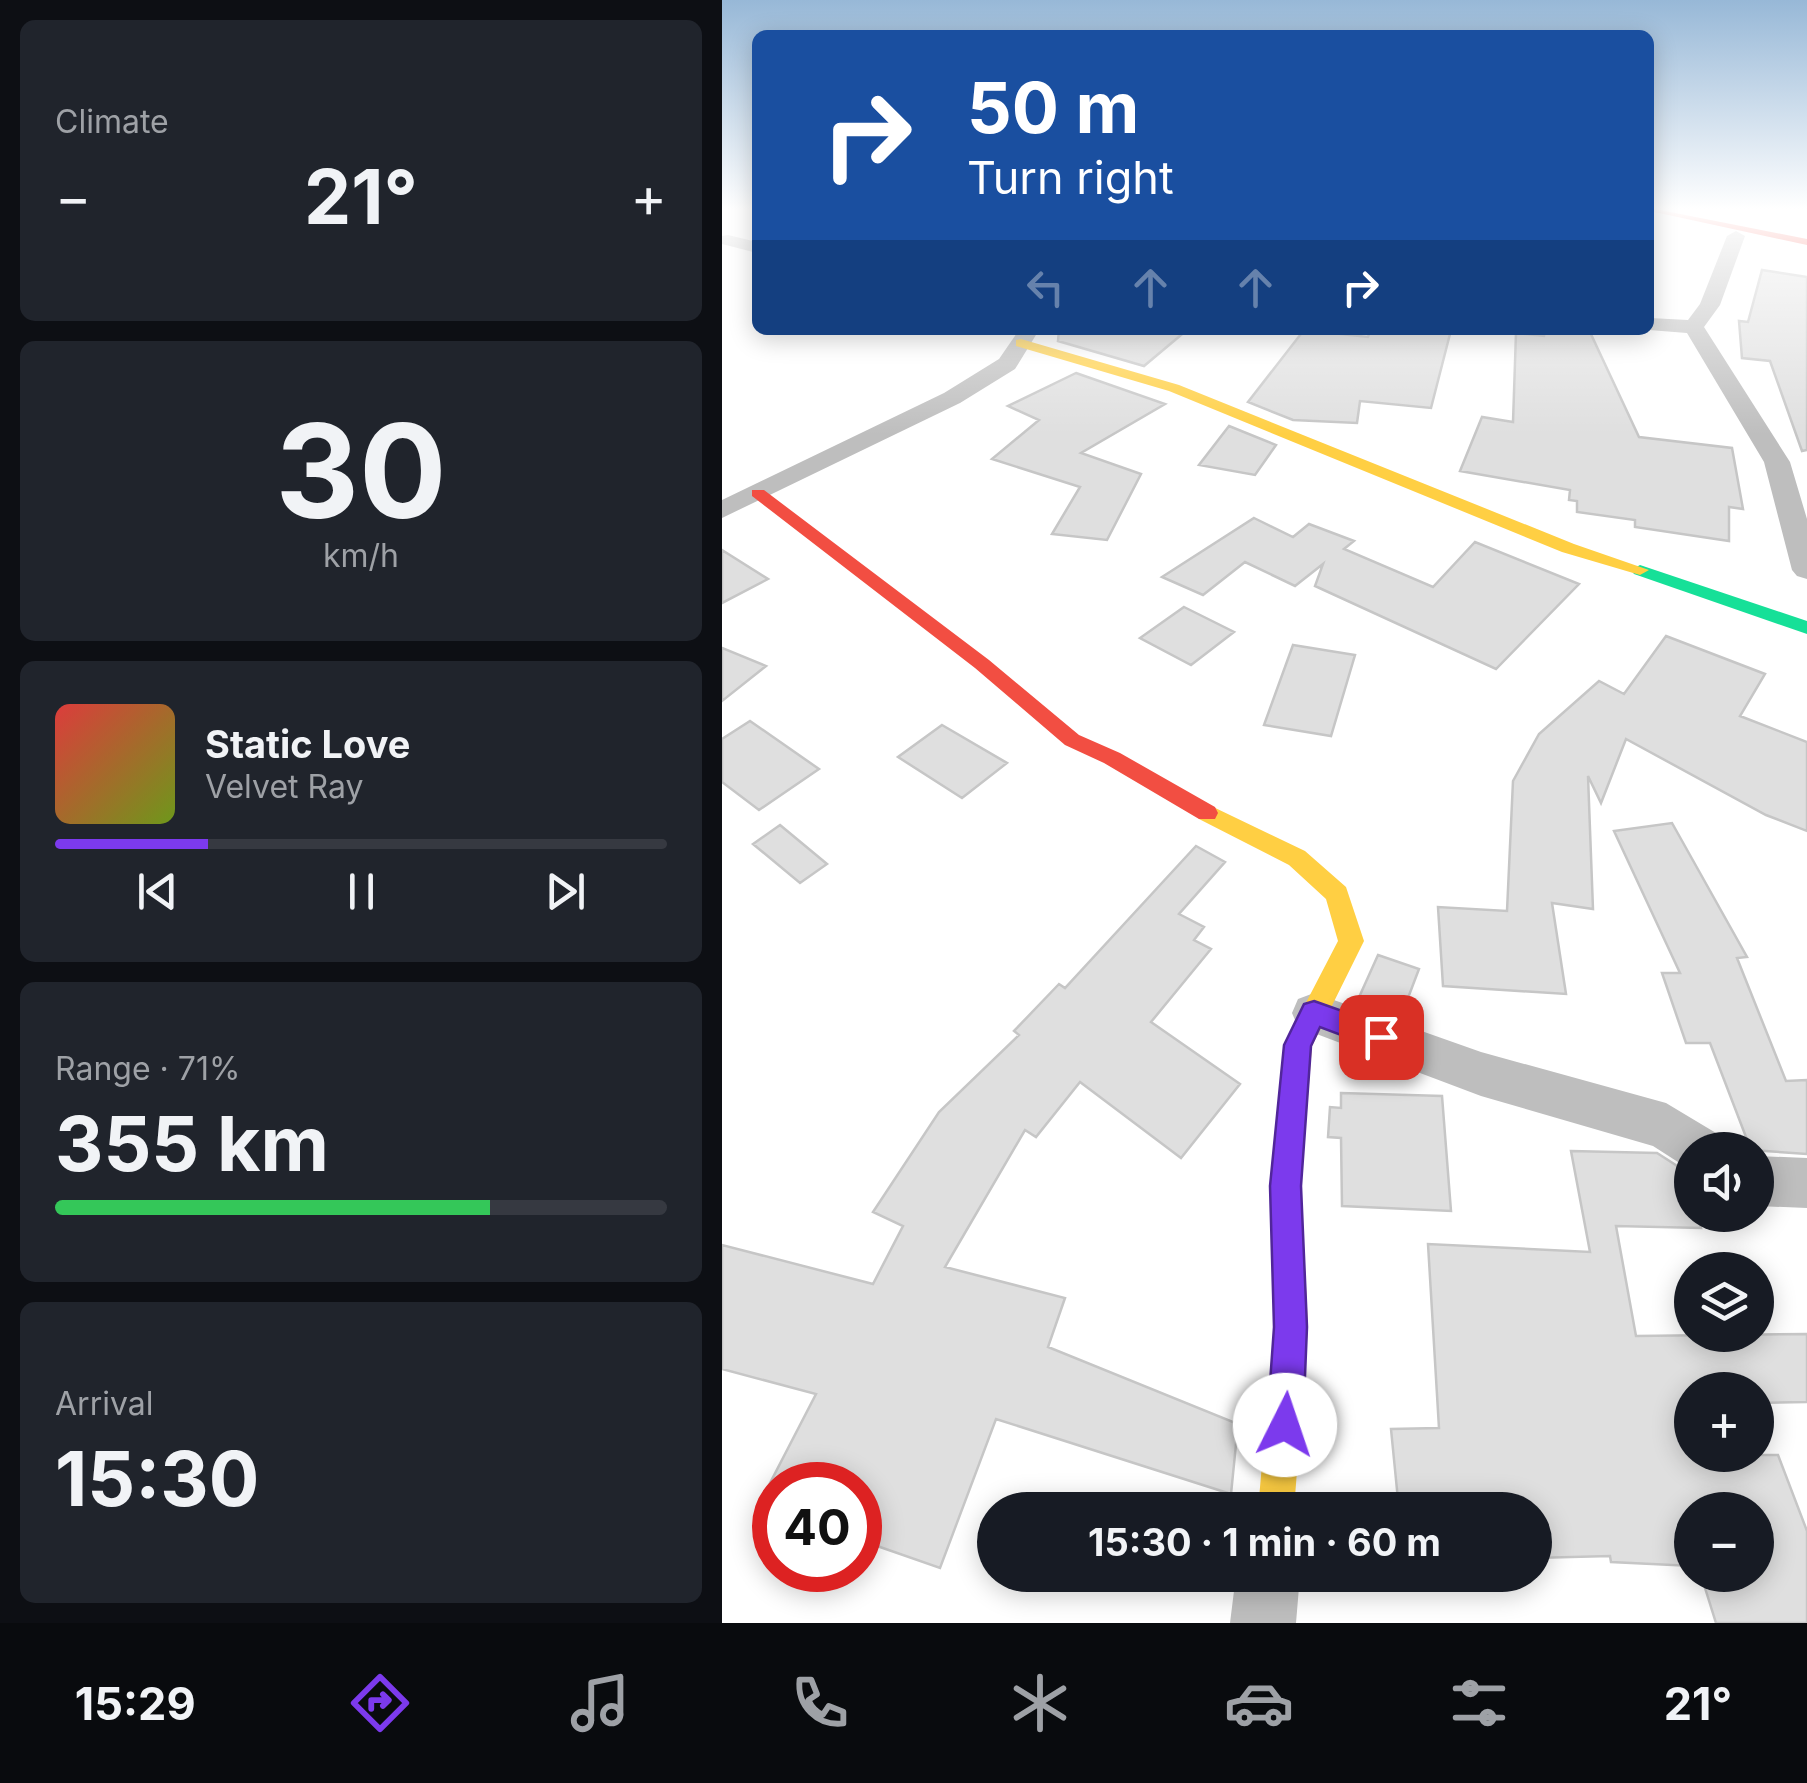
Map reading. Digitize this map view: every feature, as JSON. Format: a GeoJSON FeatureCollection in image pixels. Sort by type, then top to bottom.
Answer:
{"type":"FeatureCollection","features":[{"type":"Feature","properties":{"kind":"main road"},"geometry":{"type":"LineString","coordinates":[[1025,336],[1174,388],[1568,548],[1707,590],[1806,628]]}},
{"type":"Feature","properties":{"kind":"main road"},"geometry":{"type":"LineString","coordinates":[[758,493],[982,664],[1072,740],[1296,858],[1337,894],[1350,941],[1298,1045],[1290,1108],[1286,1186],[1291,1327],[1277,1492]]}},
{"type":"Feature","properties":{"kind":"street"},"geometry":{"type":"LineString","coordinates":[[1694,327],[1710,305],[1718,284]]}},
{"type":"Feature","properties":{"kind":"street"},"geometry":{"type":"LineString","coordinates":[[1654,324],[1694,327]]}},
{"type":"Feature","properties":{"kind":"street"},"geometry":{"type":"LineString","coordinates":[[1694,327],[1778,462],[1806,570]]}},
{"type":"Feature","properties":{"kind":"street"},"geometry":{"type":"LineString","coordinates":[[722,510],[952,398],[1007,364],[1025,336]]}},
{"type":"Feature","properties":{"kind":"street"},"geometry":{"type":"LineString","coordinates":[[1778,462],[1806,469]]}},
{"type":"Feature","properties":{"kind":"street"},"geometry":{"type":"LineString","coordinates":[[1314,1013],[1481,1074],[1666,1126],[1674,1132]]}},
{"type":"Feature","properties":{"kind":"street"},"geometry":{"type":"LineString","coordinates":[[1774,1182],[1806,1183]]}},
{"type":"Feature","properties":{"kind":"street"},"geometry":{"type":"LineString","coordinates":[[1264,1623],[1267,1592]]}},
{"type":"Feature","properties":{"kind":"building"},"geometry":{"type":"Polygon","coordinates":[[[1758,284],[1807,284],[1807,450],[1802,451],[1770,361],[1742,358],[1739,321],[1748,322],[1758,284]]]}},
{"type":"Feature","properties":{"kind":"building"},"geometry":{"type":"Polygon","coordinates":[[[1059,335],[1181,335],[1144,366],[1058,341],[1059,335]]]}},
{"type":"Feature","properties":{"kind":"building"},"geometry":{"type":"Polygon","coordinates":[[[1300,335],[1450,335],[1431,408],[1360,401],[1357,423],[1293,420],[1248,402],[1300,335]]]}},
{"type":"Feature","properties":{"kind":"building"},"geometry":{"type":"Polygon","coordinates":[[[1516,335],[1591,335],[1639,437],[1732,448],[1743,509],[1729,507],[1729,541],[1635,527],[1635,520],[1577,512],[1577,501],[1569,500],[1570,490],[1460,471],[1482,417],[1513,422],[1516,335]]]}},
{"type":"Feature","properties":{"kind":"building"},"geometry":{"type":"Polygon","coordinates":[[[1076,373],[1165,404],[1081,453],[1141,474],[1107,540],[1052,534],[1080,487],[992,459],[1039,420],[1008,406],[1076,373]]]}},
{"type":"Feature","properties":{"kind":"building"},"geometry":{"type":"Polygon","coordinates":[[[1229,426],[1276,445],[1255,475],[1199,465],[1229,426]]]}},
{"type":"Feature","properties":{"kind":"building"},"geometry":{"type":"Polygon","coordinates":[[[1254,518],[1293,537],[1309,524],[1354,541],[1344,549],[1433,587],[1475,542],[1579,584],[1496,669],[1315,586],[1323,564],[1295,586],[1245,562],[1203,595],[1162,577],[1254,518]]]}},
{"type":"Feature","properties":{"kind":"building"},"geometry":{"type":"Polygon","coordinates":[[[722,550],[768,579],[722,603],[722,550]]]}},
{"type":"Feature","properties":{"kind":"building"},"geometry":{"type":"Polygon","coordinates":[[[1184,607],[1234,632],[1191,665],[1140,638],[1184,607]]]}},
{"type":"Feature","properties":{"kind":"building"},"geometry":{"type":"Polygon","coordinates":[[[1666,636],[1765,674],[1740,716],[1807,742],[1807,831],[1766,815],[1626,739],[1601,803],[1588,776],[1593,909],[1552,903],[1566,994],[1443,986],[1438,907],[1507,911],[1513,781],[1539,734],[1599,681],[1624,694],[1666,636]]]}},
{"type":"Feature","properties":{"kind":"building"},"geometry":{"type":"Polygon","coordinates":[[[1293,645],[1355,655],[1331,736],[1264,725],[1293,645]]]}},
{"type":"Feature","properties":{"kind":"building"},"geometry":{"type":"Polygon","coordinates":[[[722,648],[766,666],[722,701],[722,648]]]}},
{"type":"Feature","properties":{"kind":"building"},"geometry":{"type":"Polygon","coordinates":[[[750,721],[819,769],[759,810],[722,782],[722,739],[750,721]]]}},
{"type":"Feature","properties":{"kind":"building"},"geometry":{"type":"Polygon","coordinates":[[[942,725],[1007,763],[962,798],[898,757],[942,725]]]}},
{"type":"Feature","properties":{"kind":"building"},"geometry":{"type":"Polygon","coordinates":[[[1672,823],[1747,957],[1737,958],[1786,1081],[1807,1080],[1807,1154],[1774,1152],[1774,1132],[1744,1132],[1710,1043],[1686,1043],[1662,973],[1680,973],[1614,831],[1672,823]]]}},
{"type":"Feature","properties":{"kind":"building"},"geometry":{"type":"Polygon","coordinates":[[[780,825],[827,864],[800,883],[753,844],[780,825]]]}},
{"type":"Feature","properties":{"kind":"building"},"geometry":{"type":"Polygon","coordinates":[[[1196,846],[1225,862],[1179,914],[1204,927],[1194,940],[1211,949],[1151,1022],[1240,1084],[1181,1158],[1080,1082],[1036,1137],[1025,1130],[945,1267],[1065,1298],[1048,1347],[1238,1424],[1231,1492],[996,1419],[940,1568],[882,1548],[882,1462],[781,1462],[816,1394],[722,1369],[722,1245],[873,1284],[903,1226],[873,1212],[939,1112],[1019,1035],[1014,1031],[1059,984],[1065,988],[1196,846]]]}},
{"type":"Feature","properties":{"kind":"building"},"geometry":{"type":"Polygon","coordinates":[[[1378,955],[1419,969],[1400,1019],[1356,1004],[1378,955]]]}},
{"type":"Feature","properties":{"kind":"building"},"geometry":{"type":"Polygon","coordinates":[[[1341,1093],[1442,1096],[1451,1211],[1342,1206],[1341,1138],[1328,1137],[1330,1107],[1341,1108],[1341,1093]]]}},
{"type":"Feature","properties":{"kind":"building"},"geometry":{"type":"Polygon","coordinates":[[[1571,1151],[1657,1153],[1674,1164],[1674,1227],[1616,1226],[1636,1336],[1674,1336],[1674,1352],[1774,1352],[1774,1334],[1807,1334],[1807,1402],[1774,1403],[1774,1372],[1674,1372],[1674,1472],[1774,1472],[1774,1455],[1778,1455],[1807,1531],[1807,1623],[1716,1623],[1706,1592],[1774,1592],[1774,1492],[1674,1492],[1674,1565],[1611,1562],[1610,1556],[1552,1558],[1552,1492],[1397,1492],[1391,1429],[1439,1428],[1428,1244],[1590,1252],[1571,1151]]]}},
{"type":"Feature","properties":{"kind":"traffic: fast"},"geometry":{"type":"LineString","coordinates":[[1640,570],[1807,628]]}},
{"type":"Feature","properties":{"kind":"traffic: slow"},"geometry":{"type":"LineString","coordinates":[[1021,343],[1174,388],[1568,548],[1640,570]]}},
{"type":"Feature","properties":{"kind":"traffic: slow"},"geometry":{"type":"LineString","coordinates":[[1207,813],[1297,858],[1337,894],[1351,941],[1298,1045],[1286,1186],[1291,1327],[1277,1492]]}},
{"type":"Feature","properties":{"kind":"traffic: jam"},"geometry":{"type":"LineString","coordinates":[[758,493],[982,664],[1072,740],[1112,758],[1207,813]]}},
{"type":"Feature","properties":{"kind":"route"},"geometry":{"type":"LineString","coordinates":[[1285,1425],[1291,1327],[1286,1186],[1298,1045],[1314,1013],[1381,1037]]}}]}
